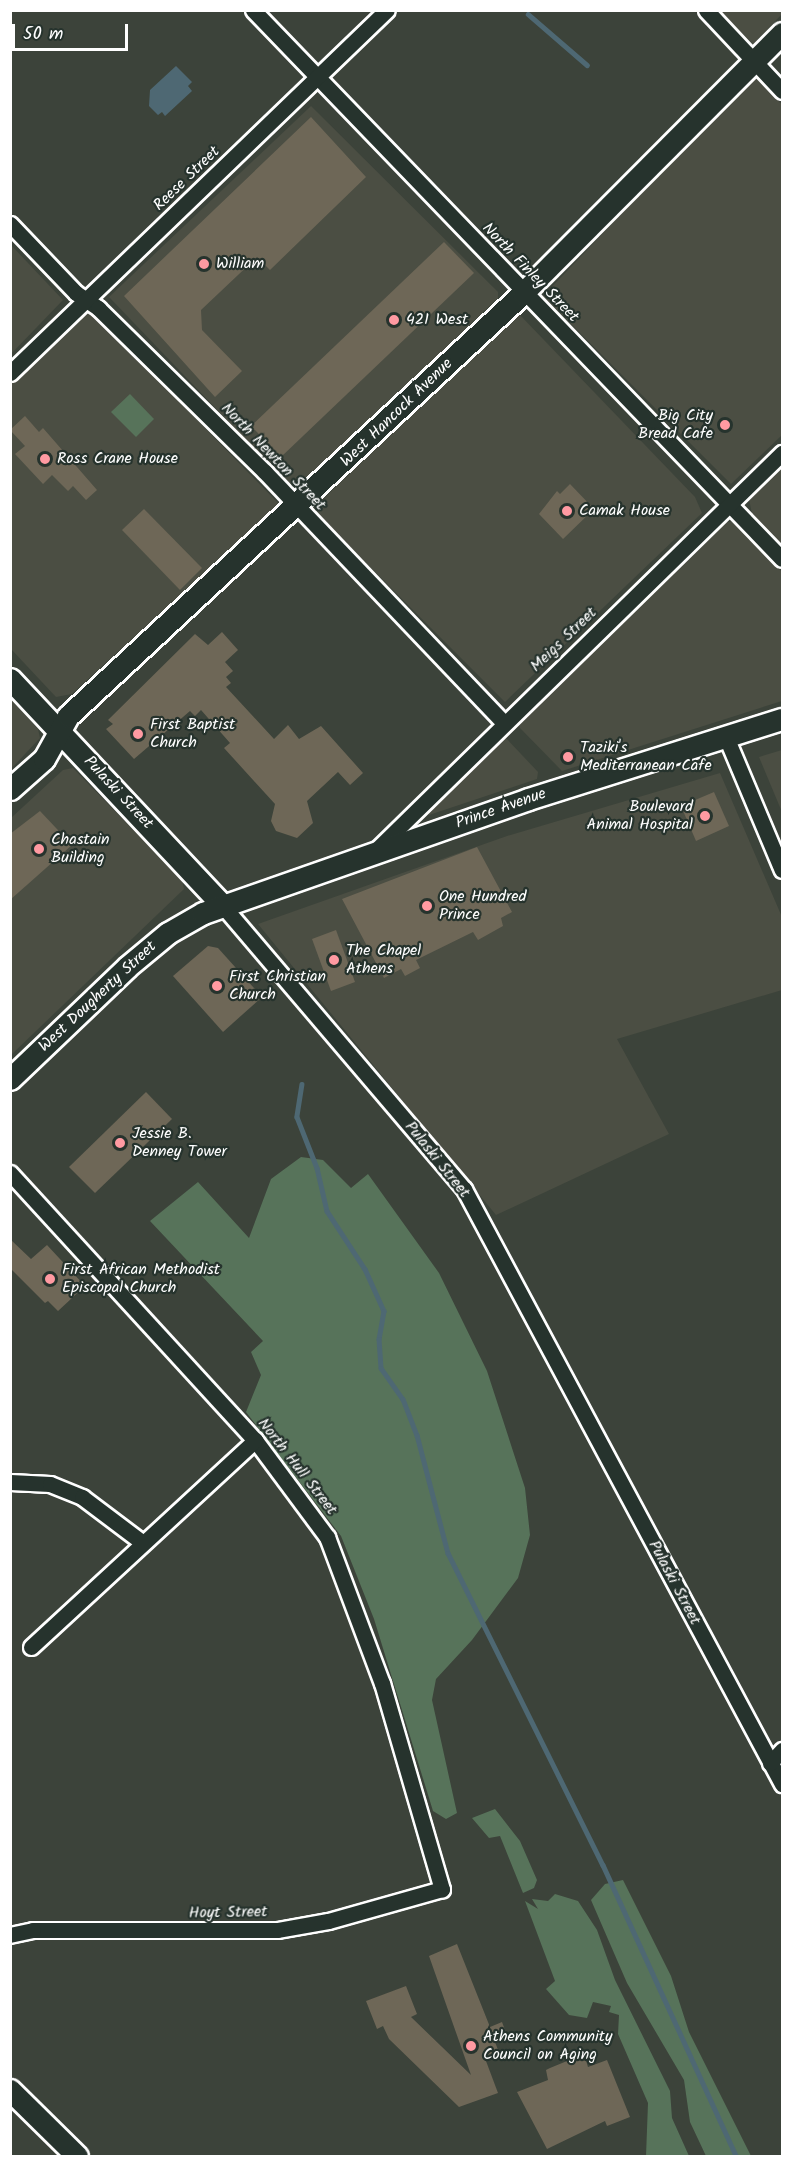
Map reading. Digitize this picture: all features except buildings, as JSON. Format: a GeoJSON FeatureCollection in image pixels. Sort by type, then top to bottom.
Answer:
{"type":"FeatureCollection","features":[{"type":"Feature","properties":{"kind":"street","name":"North Finley Street"},"geometry":{"type":"LineString","coordinates":[[253,10],[523,293],[783,559]]}},
{"type":"Feature","properties":{"kind":"street","name":"Reese Street"},"geometry":{"type":"LineString","coordinates":[[10,373],[387,10]]}},
{"type":"Feature","properties":{"kind":"street"},"geometry":{"type":"LineString","coordinates":[[706,10],[783,91]]}},
{"type":"Feature","properties":{"kind":"street","name":"West Hancock Avenue"},"geometry":{"type":"LineString","coordinates":[[10,789],[44,759],[68,716],[297,507],[523,293],[783,33]]}},
{"type":"Feature","properties":{"kind":"street","name":"North Newton Street"},"geometry":{"type":"LineString","coordinates":[[10,224],[87,301],[221,428],[504,723]]}},
{"type":"Feature","properties":{"kind":"street","name":"Meigs Street"},"geometry":{"type":"LineString","coordinates":[[372,854],[783,453]]}},
{"type":"Feature","properties":{"kind":"street","name":"Pulaski Street"},"geometry":{"type":"LineString","coordinates":[[10,679],[223,906],[464,1189],[783,1784]]}},
{"type":"Feature","properties":{"kind":"street","name":"Prince Avenue"},"geometry":{"type":"LineString","coordinates":[[223,906],[372,854],[783,719]]}},
{"type":"Feature","properties":{"kind":"street"},"geometry":{"type":"LineString","coordinates":[[726,737],[783,870]]}},
{"type":"Feature","properties":{"kind":"street","name":"West Dougherty Street"},"geometry":{"type":"LineString","coordinates":[[10,1079],[168,933],[223,906]]}},
{"type":"Feature","properties":{"kind":"street","name":"North Hull Street"},"geometry":{"type":"LineString","coordinates":[[10,1173],[255,1440],[308,1506],[340,1563],[382,1683],[442,1889]]}},
{"type":"Feature","properties":{"kind":"street"},"geometry":{"type":"LineString","coordinates":[[31,1647],[255,1440]]}},
{"type":"Feature","properties":{"kind":"street"},"geometry":{"type":"LineString","coordinates":[[10,1482],[50,1484],[82,1497],[143,1543]]}},
{"type":"Feature","properties":{"kind":"street"},"geometry":{"type":"LineString","coordinates":[[770,1763],[783,1750]]}},
{"type":"Feature","properties":{"kind":"street","name":"Hoyt Street"},"geometry":{"type":"LineString","coordinates":[[10,1935],[33,1930],[277,1930],[328,1921],[442,1889]]}},
{"type":"Feature","properties":{"kind":"street"},"geometry":{"type":"LineString","coordinates":[[10,2090],[77,2157]]}},
{"type":"Feature","properties":{"kind":"shaded area"},"geometry":{"type":"Polygon","coordinates":[[[720,11],[782,11],[782,14],[753,44],[720,11]]]}},
{"type":"Feature","properties":{"kind":"shaded area"},"geometry":{"type":"Polygon","coordinates":[[[759,77],[782,105],[782,435],[731,484],[543,296],[749,81],[759,77]]]}},
{"type":"Feature","properties":{"kind":"shaded area"},"geometry":{"type":"Polygon","coordinates":[[[311,106],[498,292],[498,298],[295,491],[109,297],[311,106]]]}},
{"type":"Feature","properties":{"kind":"shaded area"},"geometry":{"type":"Polygon","coordinates":[[[11,245],[63,300],[11,354],[11,245]]]}},
{"type":"Feature","properties":{"kind":"shaded area"},"geometry":{"type":"Polygon","coordinates":[[[86,312],[95,315],[279,504],[72,694],[56,697],[11,649],[11,384],[86,312]]]}},
{"type":"Feature","properties":{"kind":"shaded area"},"geometry":{"type":"Polygon","coordinates":[[[519,314],[695,497],[702,513],[505,702],[312,509],[519,314]]]}},
{"type":"Feature","properties":{"kind":"shaded area"},"geometry":{"type":"Polygon","coordinates":[[[782,468],[782,545],[752,514],[749,499],[782,468]]]}},
{"type":"Feature","properties":{"kind":"shaded area"},"geometry":{"type":"Polygon","coordinates":[[[735,521],[782,572],[782,701],[562,771],[520,728],[518,721],[725,522],[735,521]]]}},
{"type":"Feature","properties":{"kind":"shaded area"},"geometry":{"type":"Polygon","coordinates":[[[11,699],[38,729],[40,738],[11,769],[11,699]]]}},
{"type":"Feature","properties":{"kind":"shaded area"},"geometry":{"type":"Polygon","coordinates":[[[506,738],[538,772],[537,779],[429,815],[428,807],[499,739],[506,738]]]}},
{"type":"Feature","properties":{"kind":"shaded area"},"geometry":{"type":"Polygon","coordinates":[[[782,750],[782,812],[759,757],[782,750]]]}},
{"type":"Feature","properties":{"kind":"shaded area"},"geometry":{"type":"Polygon","coordinates":[[[73,768],[182,880],[184,889],[11,1055],[11,818],[63,770],[73,768]]]}},
{"type":"Feature","properties":{"kind":"shaded area"},"geometry":{"type":"Polygon","coordinates":[[[720,773],[782,917],[782,990],[617,1039],[669,1134],[496,1215],[258,924],[507,836],[720,773]]]}},
{"type":"Feature","properties":{"kind":"green space"},"geometry":{"type":"Polygon","coordinates":[[[130,394],[154,419],[136,437],[111,412],[130,394]]]}},
{"type":"Feature","properties":{"kind":"green space"},"geometry":{"type":"Polygon","coordinates":[[[301,1157],[323,1160],[351,1188],[368,1174],[439,1273],[487,1371],[525,1488],[530,1535],[518,1578],[472,1640],[436,1679],[432,1700],[457,1813],[446,1819],[433,1811],[374,1619],[341,1536],[246,1412],[261,1375],[251,1352],[263,1341],[150,1221],[198,1182],[249,1238],[271,1179],[301,1157]]]}},
{"type":"Feature","properties":{"kind":"green space"},"geometry":{"type":"Polygon","coordinates":[[[495,1809],[520,1841],[537,1880],[534,1888],[523,1893],[500,1836],[489,1838],[472,1818],[495,1809]]]}},
{"type":"Feature","properties":{"kind":"green space"},"geometry":{"type":"Polygon","coordinates":[[[623,1880],[671,1976],[689,2032],[751,2156],[706,2156],[690,2122],[684,2080],[627,1983],[591,1900],[605,1884],[623,1880]]]}},
{"type":"Feature","properties":{"kind":"green space"},"geometry":{"type":"Polygon","coordinates":[[[555,1894],[578,1901],[597,1930],[615,1980],[670,2091],[672,2118],[689,2156],[646,2156],[648,2103],[618,2034],[619,2015],[609,2012],[611,2006],[593,2002],[587,2018],[569,2015],[546,1989],[555,1981],[525,1901],[538,1909],[532,1899],[548,1901],[555,1894]]]}},
{"type":"Feature","properties":{"kind":"water"},"geometry":{"type":"Polygon","coordinates":[[[176,66],[192,82],[188,86],[192,91],[165,116],[162,112],[158,115],[149,106],[150,90],[176,66]]]}},
{"type":"Feature","properties":{"kind":"waterway"},"geometry":{"type":"LineString","coordinates":[[528,14],[587,65]]}},
{"type":"Feature","properties":{"kind":"waterway"},"geometry":{"type":"LineString","coordinates":[[302,1084],[297,1117],[317,1168],[327,1211],[365,1269],[384,1311],[379,1339],[381,1368],[403,1399],[417,1435],[448,1553],[603,1865],[736,2156]]}},
{"type":"Feature","properties":{"kind":"place","name":"William"},"geometry":{"type":"Point","coordinates":[204,264]}},
{"type":"Feature","properties":{"kind":"place","name":"421 West"},"geometry":{"type":"Point","coordinates":[394,320]}},
{"type":"Feature","properties":{"kind":"place","name":"Big City Bread Cafe"},"geometry":{"type":"Point","coordinates":[725,425]}},
{"type":"Feature","properties":{"kind":"place","name":"Ross Crane House"},"geometry":{"type":"Point","coordinates":[45,459]}},
{"type":"Feature","properties":{"kind":"place","name":"Camak House"},"geometry":{"type":"Point","coordinates":[567,511]}},
{"type":"Feature","properties":{"kind":"place","name":"First Baptist Church"},"geometry":{"type":"Point","coordinates":[138,734]}},
{"type":"Feature","properties":{"kind":"place","name":"Taziki's Mediterranean Cafe"},"geometry":{"type":"Point","coordinates":[568,757]}},
{"type":"Feature","properties":{"kind":"place","name":"Boulevard Animal Hospital"},"geometry":{"type":"Point","coordinates":[705,816]}},
{"type":"Feature","properties":{"kind":"place","name":"Chastain Building"},"geometry":{"type":"Point","coordinates":[39,849]}},
{"type":"Feature","properties":{"kind":"place","name":"One Hundred Prince"},"geometry":{"type":"Point","coordinates":[427,906]}},
{"type":"Feature","properties":{"kind":"place","name":"The Chapel Athens"},"geometry":{"type":"Point","coordinates":[334,960]}},
{"type":"Feature","properties":{"kind":"place","name":"First Christian Church"},"geometry":{"type":"Point","coordinates":[217,986]}},
{"type":"Feature","properties":{"kind":"place","name":"Jessie B. Denney Tower"},"geometry":{"type":"Point","coordinates":[120,1143]}},
{"type":"Feature","properties":{"kind":"place","name":"First African Methodist Episcopal Church"},"geometry":{"type":"Point","coordinates":[50,1279]}},
{"type":"Feature","properties":{"kind":"place","name":"Athens Community Council on Aging"},"geometry":{"type":"Point","coordinates":[471,2046]}}]}
